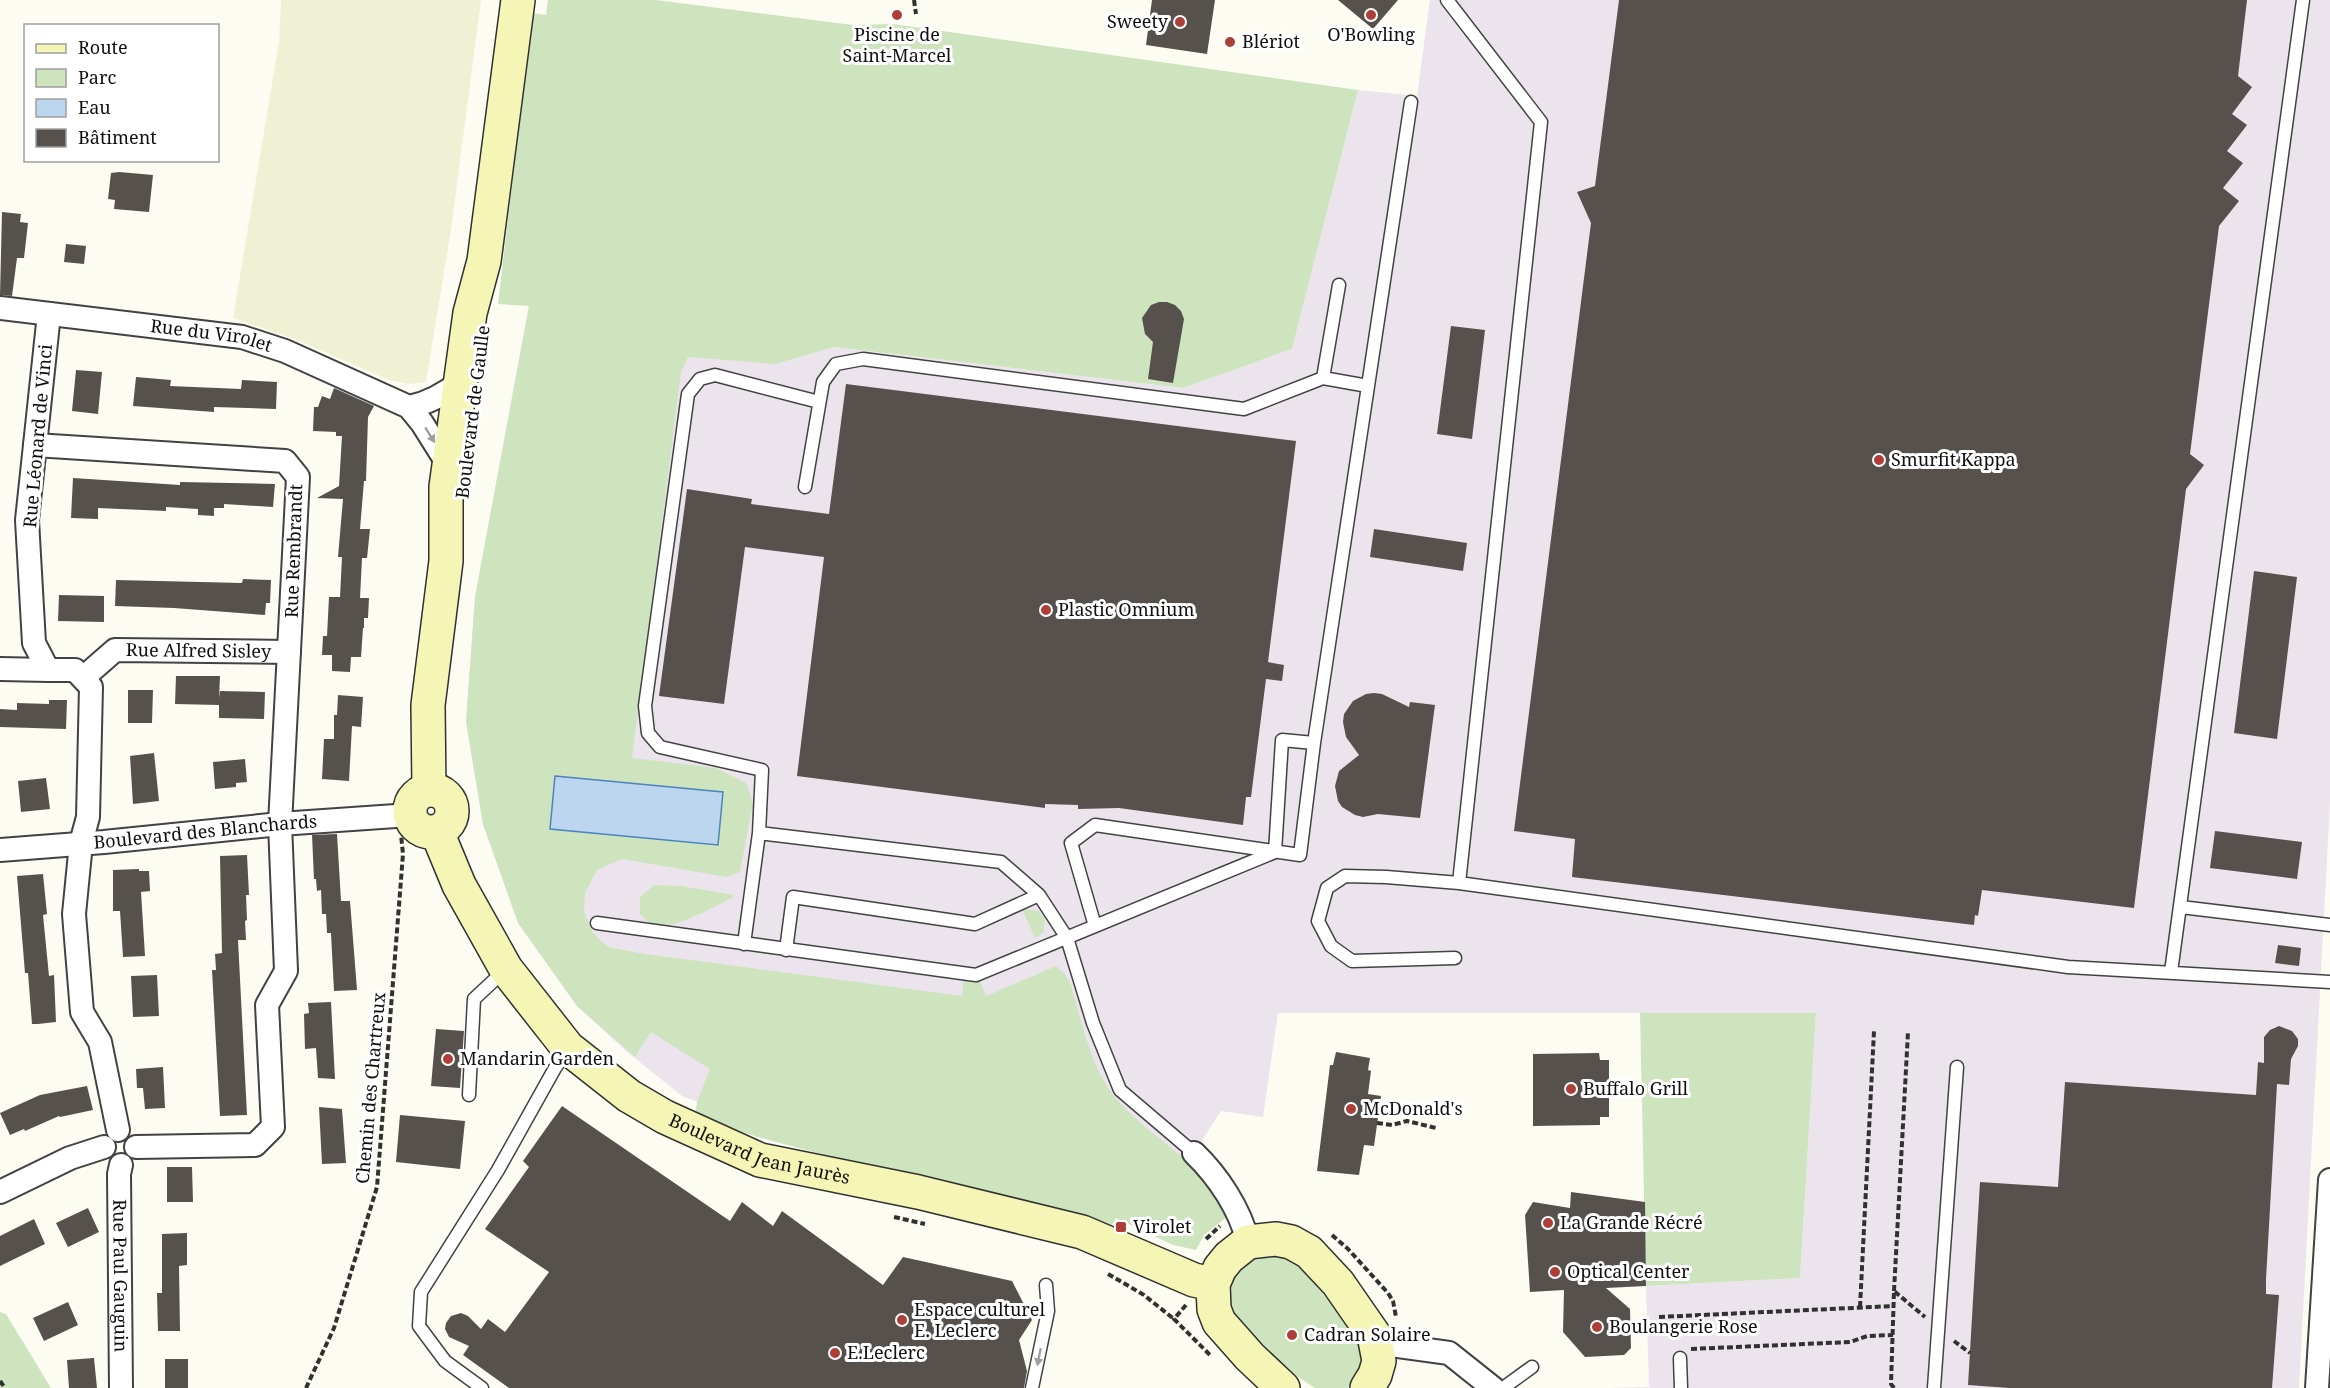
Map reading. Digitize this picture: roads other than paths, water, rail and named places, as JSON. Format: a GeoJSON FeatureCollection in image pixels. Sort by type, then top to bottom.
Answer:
{"type":"FeatureCollection","features":[{"type":"Feature","properties":{"kind":"main road","name":"Boulevard de Gaulle"},"geometry":{"type":"LineString","coordinates":[[419,813],[428,705],[446,561],[446,487],[470,313],[484,261],[518,0]]}},
{"type":"Feature","properties":{"kind":"main road","name":"Boulevard de Gaulle"},"geometry":{"type":"LineString","coordinates":[[446,561],[465,492],[475,420],[485,338],[484,261]]}},
{"type":"Feature","properties":{"kind":"main road","name":"Boulevard Jean Jaurès"},"geometry":{"type":"LineString","coordinates":[[419,813],[506,969],[568,1048],[629,1096],[665,1117],[760,1160],[918,1192],[1082,1232],[1194,1280],[1213,1284]]}},
{"type":"Feature","properties":{"kind":"main road"},"geometry":{"type":"LineString","coordinates":[[1283,1388],[1219,1323],[1212,1298],[1213,1284],[1220,1268],[1229,1257],[1248,1242],[1276,1239],[1292,1242],[1309,1252],[1338,1283],[1374,1335],[1387,1335],[1376,1375],[1367,1388]]}},
{"type":"Feature","properties":{"kind":"street","name":"Rue du Virolet"},"geometry":{"type":"LineString","coordinates":[[0,308],[242,337],[285,351],[409,407],[449,466]]}},
{"type":"Feature","properties":{"kind":"street","name":"Rue Léonard de Vinci"},"geometry":{"type":"LineString","coordinates":[[48,670],[34,643],[27,520],[50,314]]}},
{"type":"Feature","properties":{"kind":"street"},"geometry":{"type":"LineString","coordinates":[[409,407],[424,404],[440,396],[461,381]]}},
{"type":"Feature","properties":{"kind":"street","name":"Rue Rembrandt"},"geometry":{"type":"LineString","coordinates":[[35,445],[285,461],[298,477],[280,824],[286,971],[267,1005],[273,1127],[255,1145],[136,1147]]}},
{"type":"Feature","properties":{"kind":"street","name":"Rue Alfred Sisley"},"geometry":{"type":"LineString","coordinates":[[83,678],[115,650],[289,652]]}},
{"type":"Feature","properties":{"kind":"street"},"geometry":{"type":"LineString","coordinates":[[0,669],[75,670],[91,687],[88,817],[81,843],[74,914],[82,1012],[100,1042],[111,1138],[111,1158],[121,1165],[133,1159],[136,1147],[130,1134],[111,1138],[0,1192]]}},
{"type":"Feature","properties":{"kind":"street","name":"Boulevard des Blanchards"},"geometry":{"type":"LineString","coordinates":[[0,850],[419,813]]}},
{"type":"Feature","properties":{"kind":"street"},"geometry":{"type":"LineString","coordinates":[[1194,1153],[1211,1169],[1240,1218],[1248,1242]]}},
{"type":"Feature","properties":{"kind":"street","name":"Rue Paul Gauguin"},"geometry":{"type":"LineString","coordinates":[[121,1165],[119,1185],[121,1388]]}},
{"type":"Feature","properties":{"kind":"street"},"geometry":{"type":"LineString","coordinates":[[2317,1388],[2330,1180]]}},
{"type":"Feature","properties":{"kind":"street"},"geometry":{"type":"LineString","coordinates":[[1387,1335],[1391,1345],[1449,1353],[1493,1388]]}},
{"type":"Feature","properties":{"kind":"lane"},"geometry":{"type":"LineString","coordinates":[[1447,0],[1541,122],[1460,883]]}},
{"type":"Feature","properties":{"kind":"lane"},"geometry":{"type":"LineString","coordinates":[[2171,972],[2303,0]]}},
{"type":"Feature","properties":{"kind":"lane"},"geometry":{"type":"LineString","coordinates":[[1095,926],[1071,843],[1095,825],[1300,855],[1314,743],[1411,102]]}},
{"type":"Feature","properties":{"kind":"lane"},"geometry":{"type":"LineString","coordinates":[[1323,378],[1339,285]]}},
{"type":"Feature","properties":{"kind":"lane"},"geometry":{"type":"LineString","coordinates":[[805,487],[823,382],[836,364],[863,359],[1244,410],[1323,378],[1368,386]]}},
{"type":"Feature","properties":{"kind":"lane"},"geometry":{"type":"LineString","coordinates":[[744,944],[759,833],[762,770],[660,747],[648,733],[645,705],[686,405],[688,394],[700,379],[715,375],[819,402]]}},
{"type":"Feature","properties":{"kind":"lane"},"geometry":{"type":"LineString","coordinates":[[1275,852],[1282,740],[1314,743]]}},
{"type":"Feature","properties":{"kind":"lane"},"geometry":{"type":"LineString","coordinates":[[759,833],[1001,862],[1039,895],[1067,938],[1093,1023],[1120,1090],[1194,1153]]}},
{"type":"Feature","properties":{"kind":"lane"},"geometry":{"type":"LineString","coordinates":[[597,923],[976,975],[1275,852]]}},
{"type":"Feature","properties":{"kind":"lane"},"geometry":{"type":"LineString","coordinates":[[1455,958],[1352,961],[1331,946],[1318,921],[1327,888],[1345,876],[1460,883],[2068,967],[2330,982]]}},
{"type":"Feature","properties":{"kind":"lane"},"geometry":{"type":"LineString","coordinates":[[786,950],[793,897],[975,924],[1039,895]]}},
{"type":"Feature","properties":{"kind":"lane"},"geometry":{"type":"LineString","coordinates":[[2181,907],[2330,926]]}},
{"type":"Feature","properties":{"kind":"lane"},"geometry":{"type":"LineString","coordinates":[[469,1095],[474,999],[506,969]]}},
{"type":"Feature","properties":{"kind":"lane"},"geometry":{"type":"LineString","coordinates":[[482,1388],[445,1361],[419,1326],[421,1292],[498,1170],[568,1048]]}},
{"type":"Feature","properties":{"kind":"lane"},"geometry":{"type":"LineString","coordinates":[[1934,1388],[1936,1327],[1957,1067]]}},
{"type":"Feature","properties":{"kind":"lane"},"geometry":{"type":"LineString","coordinates":[[1032,1388],[1047,1311],[1046,1285]]}},
{"type":"Feature","properties":{"kind":"lane"},"geometry":{"type":"LineString","coordinates":[[1681,1388],[1682,1354]]}},
{"type":"Feature","properties":{"kind":"lane"},"geometry":{"type":"LineString","coordinates":[[1503,1388],[1532,1366]]}},
{"type":"Feature","properties":{"kind":"water"},"geometry":{"type":"Polygon","coordinates":[[[555,776],[723,792],[718,845],[550,829],[555,776]]]}},
{"type":"Feature","properties":{"kind":"place","name":"Piscine de Saint-Marcel"},"geometry":{"type":"Point","coordinates":[897,15]}},
{"type":"Feature","properties":{"kind":"place","name":"O'Bowling"},"geometry":{"type":"Point","coordinates":[1371,15]}},
{"type":"Feature","properties":{"kind":"place","name":"Sweety"},"geometry":{"type":"Point","coordinates":[1180,22]}},
{"type":"Feature","properties":{"kind":"place","name":"Blériot"},"geometry":{"type":"Point","coordinates":[1230,42]}},
{"type":"Feature","properties":{"kind":"place","name":"Smurfit Kappa"},"geometry":{"type":"Point","coordinates":[1879,460]}},
{"type":"Feature","properties":{"kind":"place","name":"Plastic Omnium"},"geometry":{"type":"Point","coordinates":[1046,610]}},
{"type":"Feature","properties":{"kind":"place","name":"Mandarin Garden"},"geometry":{"type":"Point","coordinates":[448,1059]}},
{"type":"Feature","properties":{"kind":"place","name":"Buffalo Grill"},"geometry":{"type":"Point","coordinates":[1571,1089]}},
{"type":"Feature","properties":{"kind":"place","name":"McDonald's"},"geometry":{"type":"Point","coordinates":[1351,1109]}},
{"type":"Feature","properties":{"kind":"place","name":"La Grande Récré"},"geometry":{"type":"Point","coordinates":[1548,1223]}},
{"type":"Feature","properties":{"kind":"place","name":"Virolet"},"geometry":{"type":"Point","coordinates":[1121,1227]}},
{"type":"Feature","properties":{"kind":"place","name":"Optical Center"},"geometry":{"type":"Point","coordinates":[1555,1272]}},
{"type":"Feature","properties":{"kind":"place","name":"Espace culturel E. Leclerc"},"geometry":{"type":"Point","coordinates":[902,1320]}},
{"type":"Feature","properties":{"kind":"place","name":"Boulangerie Rose"},"geometry":{"type":"Point","coordinates":[1597,1327]}},
{"type":"Feature","properties":{"kind":"place","name":"Cadran Solaire"},"geometry":{"type":"Point","coordinates":[1292,1335]}},
{"type":"Feature","properties":{"kind":"place","name":"E.Leclerc"},"geometry":{"type":"Point","coordinates":[835,1353]}}]}
